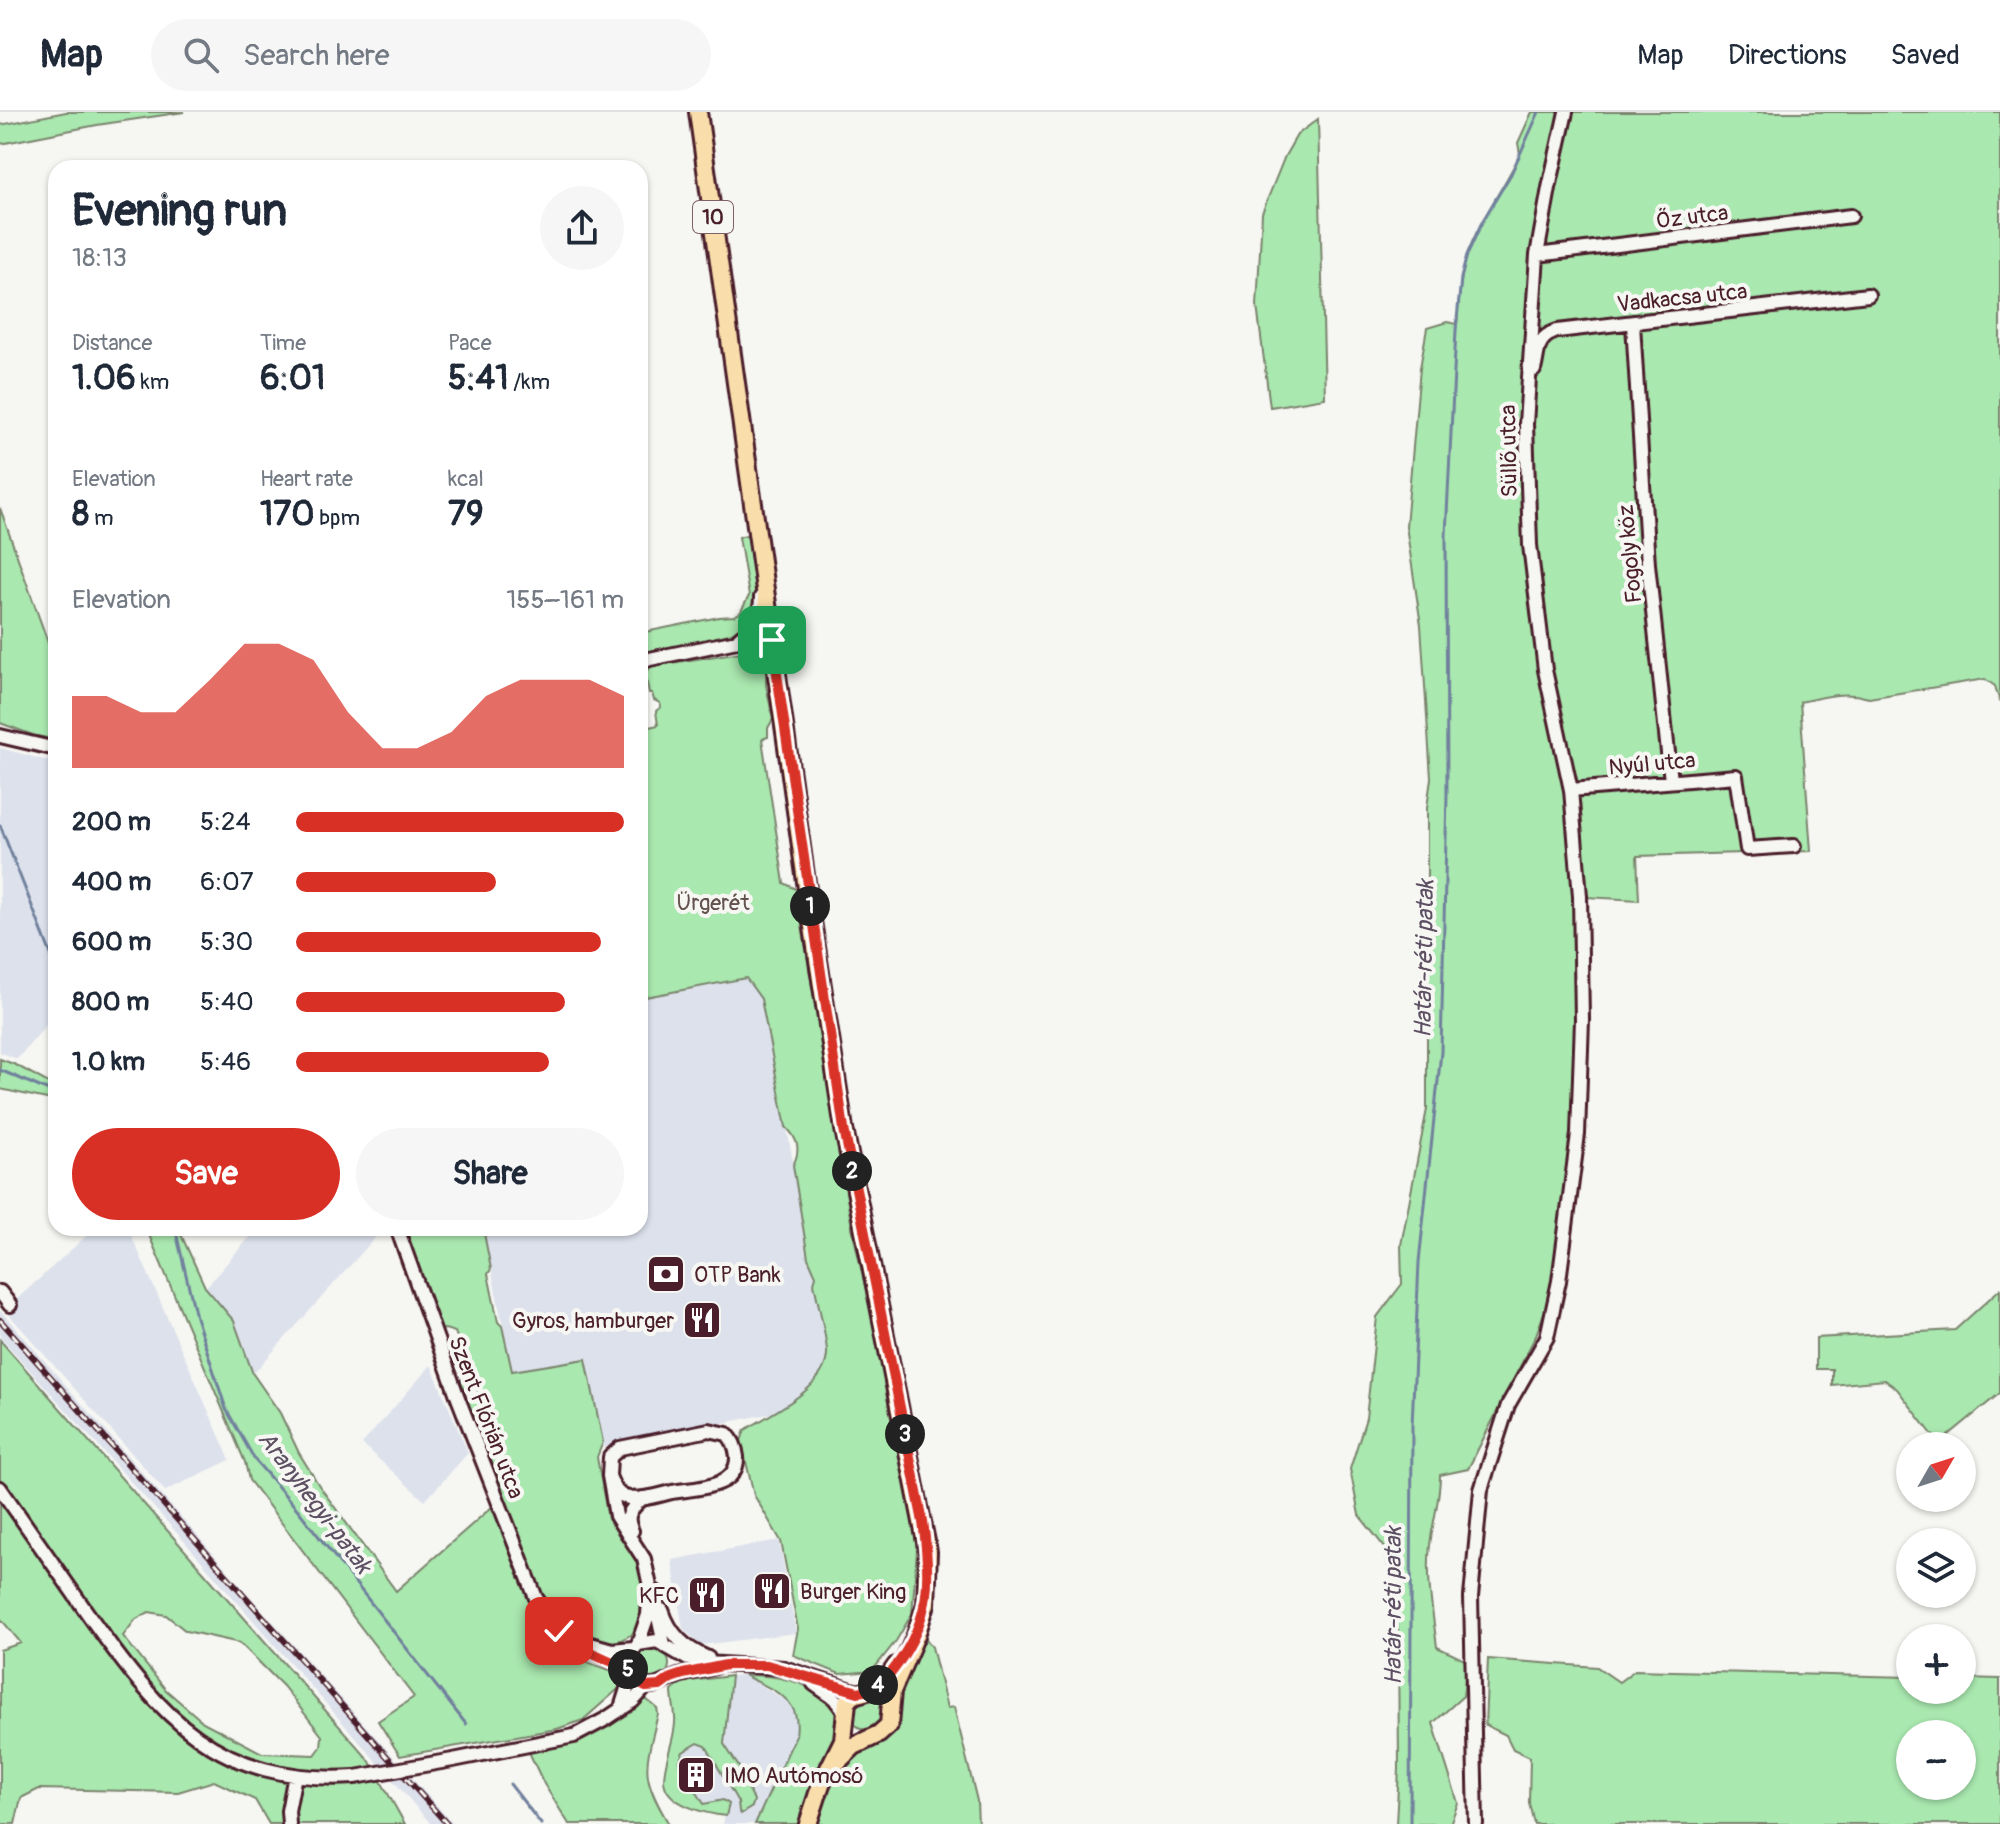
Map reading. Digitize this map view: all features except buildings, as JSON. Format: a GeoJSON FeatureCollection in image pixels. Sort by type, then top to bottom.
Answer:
{"type":"FeatureCollection","features":[{"type":"Feature","properties":{"kind":"main road","name":"10"},"geometry":{"type":"LineString","coordinates":[[698,112],[844,1129],[928,1552],[926,1604],[892,1691],[889,1725],[854,1746],[829,1770]]}},
{"type":"Feature","properties":{"kind":"main road","name":"10"},"geometry":{"type":"LineString","coordinates":[[808,1824],[813,1802],[843,1740],[850,1698],[890,1675],[911,1645]]}},
{"type":"Feature","properties":{"kind":"main road"},"geometry":{"type":"LineString","coordinates":[[864,1691],[883,1695],[890,1705]]}},
{"type":"Feature","properties":{"kind":"main road"},"geometry":{"type":"LineString","coordinates":[[846,1717],[857,1734],[872,1737]]}},
{"type":"Feature","properties":{"kind":"street","name":"Süllő utca"},"geometry":{"type":"LineString","coordinates":[[1476,1824],[1471,1597],[1481,1490],[1508,1405],[1547,1337],[1559,1281],[1578,1134],[1582,1020],[1580,896],[1571,790],[1545,670],[1530,545],[1526,424],[1537,255],[1566,112]]}},
{"type":"Feature","properties":{"kind":"street","name":"Őz utca"},"geometry":{"type":"LineString","coordinates":[[1537,255],[1851,216]]}},
{"type":"Feature","properties":{"kind":"street","name":"Vadkacsa utca"},"geometry":{"type":"LineString","coordinates":[[1528,372],[1534,372],[1540,340],[1545,335],[1587,327],[1868,295]]}},
{"type":"Feature","properties":{"kind":"street","name":"Fogoly köz"},"geometry":{"type":"LineString","coordinates":[[1633,324],[1648,564],[1671,781]]}},
{"type":"Feature","properties":{"kind":"street"},"geometry":{"type":"LineString","coordinates":[[737,640],[758,617],[763,574]]}},
{"type":"Feature","properties":{"kind":"street"},"geometry":{"type":"LineString","coordinates":[[648,659],[771,634]]}},
{"type":"Feature","properties":{"kind":"street"},"geometry":{"type":"LineString","coordinates":[[0,736],[48,747]]}},
{"type":"Feature","properties":{"kind":"street","name":"Nyúl utca"},"geometry":{"type":"LineString","coordinates":[[1571,790],[1736,776],[1747,849],[1794,846]]}},
{"type":"Feature","properties":{"kind":"street","name":"Szent Flórián utca"},"geometry":{"type":"LineString","coordinates":[[400,1236],[536,1598],[559,1631],[570,1640],[630,1673]]}},
{"type":"Feature","properties":{"kind":"street"},"geometry":{"type":"LineString","coordinates":[[0,1292],[10,1305]]}},
{"type":"Feature","properties":{"kind":"street"},"geometry":{"type":"LineString","coordinates":[[609,1476],[617,1493],[630,1498],[643,1498],[726,1480],[735,1468],[737,1459],[731,1438],[723,1431],[709,1430],[620,1448],[610,1457],[609,1476],[616,1516],[644,1559],[648,1573],[648,1615],[636,1646],[629,1655],[630,1673],[621,1708]]}},
{"type":"Feature","properties":{"kind":"street"},"geometry":{"type":"LineString","coordinates":[[0,1488],[131,1674],[165,1712],[186,1730],[223,1753],[254,1766],[295,1775],[355,1777],[574,1736],[633,1701],[646,1687],[660,1686],[671,1678],[726,1665]]}},
{"type":"Feature","properties":{"kind":"street"},"geometry":{"type":"LineString","coordinates":[[643,1498],[633,1506],[627,1518],[648,1557],[669,1628],[682,1643],[726,1665]]}},
{"type":"Feature","properties":{"kind":"street"},"geometry":{"type":"LineString","coordinates":[[656,1592],[658,1617],[675,1664],[671,1678]]}},
{"type":"Feature","properties":{"kind":"street","name":"Szent Flórián utca"},"geometry":{"type":"LineString","coordinates":[[548,1617],[592,1645],[612,1650],[636,1646]]}},
{"type":"Feature","properties":{"kind":"street"},"geometry":{"type":"LineString","coordinates":[[636,1646],[650,1640],[688,1659],[726,1665],[767,1665],[864,1691]]}},
{"type":"Feature","properties":{"kind":"street"},"geometry":{"type":"LineString","coordinates":[[630,1673],[646,1687]]}},
{"type":"Feature","properties":{"kind":"street"},"geometry":{"type":"LineString","coordinates":[[799,1673],[834,1698],[846,1717]]}},
{"type":"Feature","properties":{"kind":"street"},"geometry":{"type":"LineString","coordinates":[[289,1824],[288,1811],[295,1775]]}},
{"type":"Feature","properties":{"kind":"shaded area"},"geometry":{"type":"Polygon","coordinates":[[[0,748],[48,761],[48,1023],[17,1059],[0,1052],[0,748]]]}},
{"type":"Feature","properties":{"kind":"shaded area"},"geometry":{"type":"Polygon","coordinates":[[[745,974],[762,997],[830,1357],[815,1388],[778,1412],[595,1449],[512,1371],[485,1236],[648,1236],[648,996],[745,974]]]}},
{"type":"Feature","properties":{"kind":"shaded area"},"geometry":{"type":"Polygon","coordinates":[[[86,1236],[132,1236],[230,1460],[165,1491],[5,1310],[86,1236]]]}},
{"type":"Feature","properties":{"kind":"shaded area"},"geometry":{"type":"Polygon","coordinates":[[[251,1236],[377,1236],[253,1374],[234,1321],[205,1288],[251,1236]]]}},
{"type":"Feature","properties":{"kind":"shaded area"},"geometry":{"type":"Polygon","coordinates":[[[0,1310],[453,1824],[431,1824],[176,1532],[0,1337],[0,1310]]]}},
{"type":"Feature","properties":{"kind":"shaded area"},"geometry":{"type":"Polygon","coordinates":[[[431,1365],[468,1453],[425,1501],[362,1444],[431,1365]]]}},
{"type":"Feature","properties":{"kind":"shaded area"},"geometry":{"type":"Polygon","coordinates":[[[779,1540],[796,1633],[701,1645],[683,1629],[672,1560],[779,1540]]]}},
{"type":"Feature","properties":{"kind":"shaded area"},"geometry":{"type":"Polygon","coordinates":[[[744,1675],[787,1701],[796,1709],[798,1721],[796,1735],[754,1824],[723,1824],[728,1804],[704,1804],[678,1763],[683,1752],[698,1743],[706,1746],[738,1802],[739,1811],[754,1800],[724,1744],[731,1676],[744,1675]]]}},
{"type":"Feature","properties":{"kind":"green space"},"geometry":{"type":"Polygon","coordinates":[[[66,112],[184,112],[0,144],[0,125],[66,112]]]}},
{"type":"Feature","properties":{"kind":"green space"},"geometry":{"type":"Polygon","coordinates":[[[1532,112],[2000,112],[2000,702],[1995,686],[1985,679],[1869,698],[1843,695],[1800,702],[1811,851],[1637,856],[1639,900],[1586,897],[1580,1101],[1555,1283],[1536,1335],[1468,1469],[1440,1475],[1430,1545],[1429,1583],[1437,1647],[1467,1661],[1463,1696],[1433,1723],[1458,1803],[1450,1824],[1396,1824],[1399,1769],[1398,1629],[1385,1548],[1359,1515],[1350,1469],[1366,1418],[1377,1317],[1402,1284],[1401,1245],[1427,1109],[1427,808],[1431,778],[1421,625],[1406,526],[1420,368],[1427,328],[1447,322],[1457,324],[1467,255],[1520,154],[1518,143],[1532,112]]]}},
{"type":"Feature","properties":{"kind":"green space"},"geometry":{"type":"Polygon","coordinates":[[[1318,119],[1325,398],[1270,407],[1257,306],[1262,213],[1297,135],[1318,119]]]}},
{"type":"Feature","properties":{"kind":"green space"},"geometry":{"type":"Polygon","coordinates":[[[0,508],[48,642],[48,738],[0,723],[0,508]]]}},
{"type":"Feature","properties":{"kind":"green space"},"geometry":{"type":"Polygon","coordinates":[[[739,537],[748,537],[757,595],[751,619],[739,630],[727,635],[648,651],[648,631],[740,613],[749,596],[739,537]]]}},
{"type":"Feature","properties":{"kind":"green space","name":"Ürgerét"},"geometry":{"type":"Polygon","coordinates":[[[760,649],[766,657],[766,685],[773,719],[768,728],[768,737],[762,739],[784,883],[796,889],[852,1228],[904,1460],[917,1550],[912,1614],[896,1641],[872,1671],[840,1674],[793,1655],[798,1629],[781,1541],[754,1495],[741,1441],[745,1430],[809,1388],[819,1377],[827,1351],[814,1283],[816,1276],[808,1258],[793,1165],[797,1145],[786,1127],[761,999],[746,978],[648,996],[648,727],[658,725],[656,711],[661,707],[649,693],[648,670],[652,666],[760,649]]]}},
{"type":"Feature","properties":{"kind":"green space"},"geometry":{"type":"Polygon","coordinates":[[[0,1059],[48,1083],[48,1099],[0,1089],[0,1059]]]}},
{"type":"Feature","properties":{"kind":"green space"},"geometry":{"type":"Polygon","coordinates":[[[149,1236],[182,1236],[205,1287],[234,1321],[253,1374],[280,1413],[299,1453],[396,1591],[492,1507],[524,1587],[546,1625],[574,1655],[621,1674],[624,1684],[583,1720],[557,1729],[400,1756],[378,1721],[414,1697],[249,1480],[245,1462],[149,1236]]]}},
{"type":"Feature","properties":{"kind":"green space"},"geometry":{"type":"Polygon","coordinates":[[[405,1236],[485,1236],[491,1269],[488,1274],[512,1371],[586,1359],[603,1442],[597,1457],[608,1519],[627,1542],[640,1565],[643,1605],[638,1630],[612,1642],[588,1639],[565,1625],[546,1603],[465,1402],[480,1396],[476,1386],[460,1391],[457,1382],[471,1376],[455,1332],[445,1329],[438,1331],[405,1236]]]}},
{"type":"Feature","properties":{"kind":"green space"},"geometry":{"type":"Polygon","coordinates":[[[2000,1289],[2000,1393],[1952,1432],[1930,1432],[1897,1389],[1885,1380],[1832,1385],[1832,1369],[1816,1369],[1816,1338],[1955,1330],[2000,1289]]]}},
{"type":"Feature","properties":{"kind":"green space"},"geometry":{"type":"Polygon","coordinates":[[[0,1340],[369,1760],[405,1824],[269,1824],[255,1800],[214,1781],[178,1792],[39,1789],[21,1798],[15,1824],[0,1824],[0,1650],[21,1643],[0,1618],[0,1340]],[[149,1612],[136,1619],[123,1636],[166,1690],[203,1722],[262,1753],[315,1755],[321,1747],[322,1736],[283,1686],[240,1643],[186,1631],[166,1615],[149,1612]]]}},
{"type":"Feature","properties":{"kind":"green space"},"geometry":{"type":"Polygon","coordinates":[[[924,1636],[932,1647],[947,1708],[954,1707],[977,1801],[978,1824],[813,1824],[825,1792],[847,1759],[863,1746],[884,1741],[896,1728],[899,1688],[924,1636]]]}},
{"type":"Feature","properties":{"kind":"green space"},"geometry":{"type":"Polygon","coordinates":[[[652,1647],[664,1652],[669,1664],[664,1676],[652,1681],[640,1676],[635,1664],[640,1652],[652,1647]]]}},
{"type":"Feature","properties":{"kind":"green space"},"geometry":{"type":"Polygon","coordinates":[[[1488,1659],[1597,1667],[1619,1682],[1635,1670],[1896,1677],[1896,1704],[1976,1704],[1976,1678],[2000,1679],[2000,1824],[1534,1824],[1529,1803],[1530,1757],[1513,1749],[1506,1735],[1485,1725],[1488,1659]]]}},
{"type":"Feature","properties":{"kind":"green space"},"geometry":{"type":"Polygon","coordinates":[[[744,1675],[774,1677],[802,1684],[826,1700],[840,1726],[810,1794],[801,1824],[755,1824],[796,1735],[797,1722],[790,1704],[783,1697],[744,1675]]]}},
{"type":"Feature","properties":{"kind":"green space"},"geometry":{"type":"Polygon","coordinates":[[[731,1676],[724,1744],[754,1800],[752,1807],[741,1814],[738,1802],[706,1746],[698,1743],[683,1752],[679,1763],[704,1804],[723,1800],[729,1804],[726,1816],[679,1802],[666,1789],[664,1780],[675,1723],[672,1691],[682,1682],[731,1676]]]}},
{"type":"Feature","properties":{"kind":"green space"},"geometry":{"type":"Polygon","coordinates":[[[868,1696],[880,1701],[885,1713],[880,1725],[868,1730],[856,1725],[851,1713],[856,1701],[868,1696]]]}},
{"type":"Feature","properties":{"kind":"green space"},"geometry":{"type":"Polygon","coordinates":[[[646,1699],[657,1708],[658,1714],[648,1759],[649,1781],[669,1824],[569,1824],[544,1784],[528,1750],[576,1742],[646,1699]]]}},
{"type":"Feature","properties":{"kind":"waterway","name":"Határ-réti patak"},"geometry":{"type":"LineString","coordinates":[[1410,1824],[1412,1426],[1419,1262],[1441,1052],[1447,794],[1446,535],[1456,330],[1461,278],[1467,255],[1482,222],[1511,174],[1539,112]]}},
{"type":"Feature","properties":{"kind":"waterway","name":"Aranyhegyi-patak"},"geometry":{"type":"LineString","coordinates":[[0,825],[48,947]]}},
{"type":"Feature","properties":{"kind":"waterway"},"geometry":{"type":"LineString","coordinates":[[0,1070],[48,1091]]}},
{"type":"Feature","properties":{"kind":"waterway","name":"Aranyhegyi-patak"},"geometry":{"type":"LineString","coordinates":[[177,1236],[196,1317],[226,1409],[255,1460],[466,1724]]}},
{"type":"Feature","properties":{"kind":"waterway","name":"Aranyhegyi-patak"},"geometry":{"type":"LineString","coordinates":[[510,1784],[541,1824]]}},
{"type":"Feature","properties":{"kind":"railway"},"geometry":{"type":"LineString","coordinates":[[0,1320],[447,1824]]}},
{"type":"Feature","properties":{"kind":"place","name":"OTP Bank"},"geometry":{"type":"Point","coordinates":[666,1274]}},
{"type":"Feature","properties":{"kind":"place","name":"Gyros, hamburger"},"geometry":{"type":"Point","coordinates":[702,1320]}},
{"type":"Feature","properties":{"kind":"place","name":"Burger King"},"geometry":{"type":"Point","coordinates":[772,1591]}},
{"type":"Feature","properties":{"kind":"place","name":"KFC"},"geometry":{"type":"Point","coordinates":[707,1595]}},
{"type":"Feature","properties":{"kind":"place","name":"IMO Autómosó"},"geometry":{"type":"Point","coordinates":[696,1775]}},
{"type":"Feature","properties":{"kind":"route"},"geometry":{"type":"LineString","coordinates":[[559,1631],[584,1649],[628,1669],[638,1683],[646,1687],[660,1686],[683,1674],[726,1665],[767,1665],[784,1668],[846,1691],[858,1692],[871,1690],[890,1675],[911,1645],[926,1604],[928,1552],[844,1129],[772,640]]}}]}
